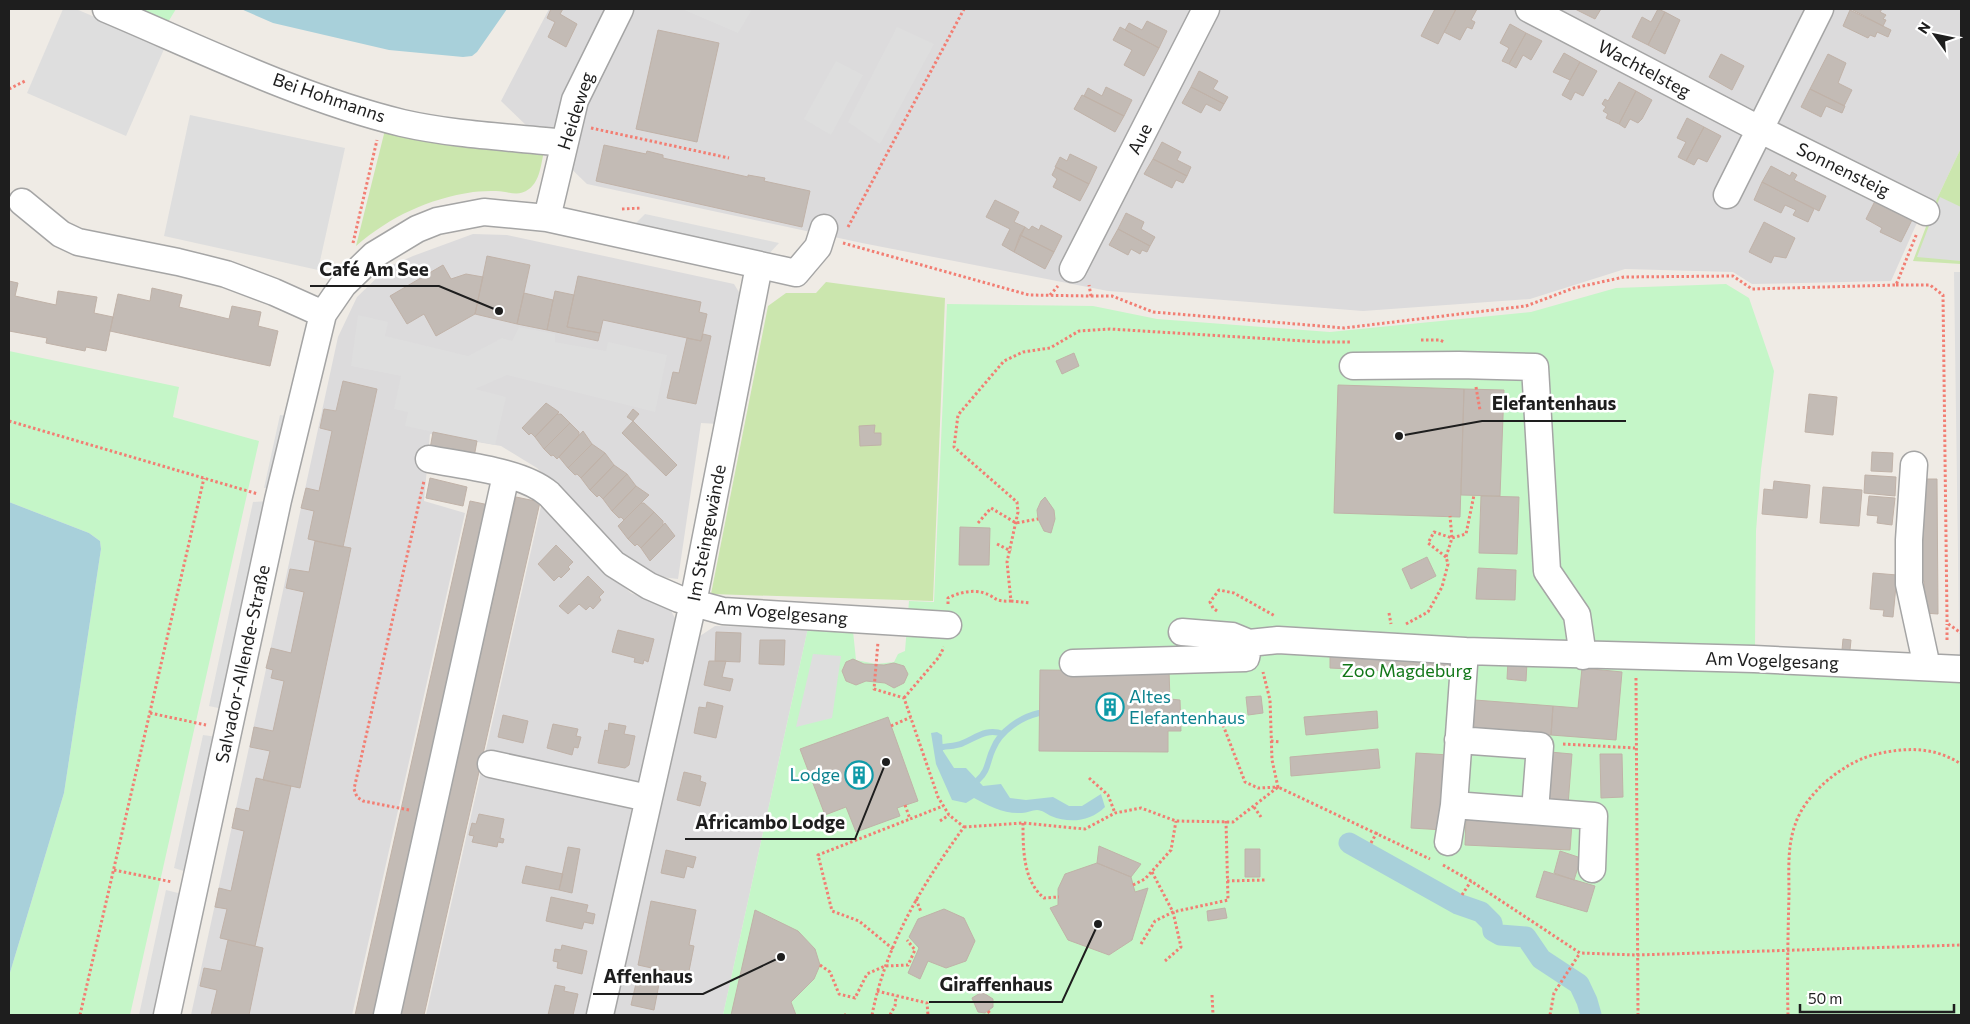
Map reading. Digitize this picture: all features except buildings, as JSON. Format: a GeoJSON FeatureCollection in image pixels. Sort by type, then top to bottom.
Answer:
{"type":"FeatureCollection","features":[{"type":"Feature","properties":{"kind":"street","name":"Bei Hohmanns"},"geometry":{"type":"LineString","coordinates":[[106,9],[304,92],[382,117],[429,127],[566,133]]}},
{"type":"Feature","properties":{"kind":"street","name":"Heideweg"},"geometry":{"type":"LineString","coordinates":[[547,218],[566,133],[579,90],[620,9]]}},
{"type":"Feature","properties":{"kind":"street","name":"Aue"},"geometry":{"type":"LineString","coordinates":[[1073,269],[1206,9]]}},
{"type":"Feature","properties":{"kind":"street","name":"Wachtelsteg"},"geometry":{"type":"LineString","coordinates":[[1529,9],[1759,129]]}},
{"type":"Feature","properties":{"kind":"street"},"geometry":{"type":"LineString","coordinates":[[1727,195],[1820,9]]}},
{"type":"Feature","properties":{"kind":"street","name":"Sonnensteig"},"geometry":{"type":"LineString","coordinates":[[1759,129],[1926,212]]}},
{"type":"Feature","properties":{"kind":"street"},"geometry":{"type":"LineString","coordinates":[[22,202],[54,229],[78,242],[226,274],[274,292],[323,314]]}},
{"type":"Feature","properties":{"kind":"street","name":"Salvador-Allende-Straße"},"geometry":{"type":"LineString","coordinates":[[167,1015],[278,500],[323,314],[337,293],[361,265],[388,244],[417,228],[452,217],[484,212],[547,218]]}},
{"type":"Feature","properties":{"kind":"street"},"geometry":{"type":"LineString","coordinates":[[547,218],[759,266],[796,272],[827,239]]}},
{"type":"Feature","properties":{"kind":"street","name":"Im Steingewände"},"geometry":{"type":"LineString","coordinates":[[600,1015],[693,603],[759,266]]}},
{"type":"Feature","properties":{"kind":"street"},"geometry":{"type":"LineString","coordinates":[[1352,354],[1459,364],[1535,368],[1547,571],[1577,615],[1583,656]]}},
{"type":"Feature","properties":{"kind":"street","name":"Am Vogelgesang"},"geometry":{"type":"LineString","coordinates":[[429,458],[533,483],[546,491],[597,548],[624,572],[664,594],[723,611],[948,625]]}},
{"type":"Feature","properties":{"kind":"street"},"geometry":{"type":"LineString","coordinates":[[1914,465],[1909,540],[1909,584],[1927,667]]}},
{"type":"Feature","properties":{"kind":"street"},"geometry":{"type":"LineString","coordinates":[[387,1015],[506,475]]}},
{"type":"Feature","properties":{"kind":"street"},"geometry":{"type":"LineString","coordinates":[[1074,663],[1246,658],[1249,643],[1232,636],[1182,632]]}},
{"type":"Feature","properties":{"kind":"street","name":"Am Vogelgesang"},"geometry":{"type":"LineString","coordinates":[[1249,643],[1278,640],[1465,651],[1636,658],[1754,659],[1961,669]]}},
{"type":"Feature","properties":{"kind":"street"},"geometry":{"type":"LineString","coordinates":[[1439,855],[1454,806],[1465,651]]}},
{"type":"Feature","properties":{"kind":"street"},"geometry":{"type":"LineString","coordinates":[[1458,740],[1540,746],[1536,811]]}},
{"type":"Feature","properties":{"kind":"street"},"geometry":{"type":"LineString","coordinates":[[492,764],[648,798]]}},
{"type":"Feature","properties":{"kind":"street"},"geometry":{"type":"LineString","coordinates":[[1454,806],[1594,816],[1592,869]]}},
{"type":"Feature","properties":{"kind":"path"},"geometry":{"type":"LineString","coordinates":[[964,9],[827,239],[1029,295],[1112,296],[1153,312],[1344,328],[1526,306],[1574,288],[1624,277],[1733,276],[1752,289],[1930,284],[1943,295],[1946,618],[1947,623],[1961,633]]}},
{"type":"Feature","properties":{"kind":"path"},"geometry":{"type":"LineString","coordinates":[[9,89],[25,81]]}},
{"type":"Feature","properties":{"kind":"path"},"geometry":{"type":"LineString","coordinates":[[352,248],[382,117]]}},
{"type":"Feature","properties":{"kind":"path"},"geometry":{"type":"LineString","coordinates":[[566,133],[729,158]]}},
{"type":"Feature","properties":{"kind":"path"},"geometry":{"type":"LineString","coordinates":[[1896,285],[1926,212]]}},
{"type":"Feature","properties":{"kind":"path"},"geometry":{"type":"LineString","coordinates":[[1050,295],[1073,269],[1086,277],[1091,296]]}},
{"type":"Feature","properties":{"kind":"path"},"geometry":{"type":"LineString","coordinates":[[1011,601],[1008,562],[1012,551],[1018,512],[1017,502],[954,447],[958,415],[982,388],[994,370],[1013,356],[1050,348],[1079,331],[1110,329],[1321,342],[1352,354]]}},
{"type":"Feature","properties":{"kind":"path"},"geometry":{"type":"LineString","coordinates":[[1420,340],[1440,340],[1454,350],[1459,364]]}},
{"type":"Feature","properties":{"kind":"path"},"geometry":{"type":"LineString","coordinates":[[9,421],[278,500]]}},
{"type":"Feature","properties":{"kind":"path"},"geometry":{"type":"LineString","coordinates":[[429,458],[354,793],[363,801],[432,815]]}},
{"type":"Feature","properties":{"kind":"path"},"geometry":{"type":"LineString","coordinates":[[80,1015],[204,478]]}},
{"type":"Feature","properties":{"kind":"path"},"geometry":{"type":"LineString","coordinates":[[1446,557],[1428,542],[1434,532],[1452,538],[1466,534],[1474,495]]}},
{"type":"Feature","properties":{"kind":"path"},"geometry":{"type":"LineString","coordinates":[[978,523],[990,508],[1016,523],[1038,519]]}},
{"type":"Feature","properties":{"kind":"path"},"geometry":{"type":"LineString","coordinates":[[1389,613],[1389,628],[1406,624],[1428,612],[1442,587],[1448,564],[1446,557],[1452,538],[1450,516]]}},
{"type":"Feature","properties":{"kind":"path"},"geometry":{"type":"LineString","coordinates":[[997,544],[1012,551]]}},
{"type":"Feature","properties":{"kind":"path"},"geometry":{"type":"LineString","coordinates":[[1219,612],[1213,608],[1210,602],[1219,590],[1234,593],[1280,620]]}},
{"type":"Feature","properties":{"kind":"path"},"geometry":{"type":"LineString","coordinates":[[904,698],[939,657],[947,642],[948,598],[958,593],[985,593],[997,602],[1030,603]]}},
{"type":"Feature","properties":{"kind":"path"},"geometry":{"type":"LineString","coordinates":[[1249,643],[1261,662],[1270,700],[1272,760],[1278,787]]}},
{"type":"Feature","properties":{"kind":"path"},"geometry":{"type":"LineString","coordinates":[[1636,658],[1636,955],[1638,1015]]}},
{"type":"Feature","properties":{"kind":"path"},"geometry":{"type":"LineString","coordinates":[[876,664],[874,689],[904,698]]}},
{"type":"Feature","properties":{"kind":"path"},"geometry":{"type":"LineString","coordinates":[[904,698],[943,806],[964,827],[1023,823],[1085,829],[1115,812],[1140,808],[1176,821],[1233,822],[1278,787]]}},
{"type":"Feature","properties":{"kind":"path"},"geometry":{"type":"LineString","coordinates":[[150,712],[229,730]]}},
{"type":"Feature","properties":{"kind":"path"},"geometry":{"type":"LineString","coordinates":[[891,726],[911,717]]}},
{"type":"Feature","properties":{"kind":"path"},"geometry":{"type":"LineString","coordinates":[[1222,725],[1245,782],[1258,788],[1278,787],[1377,832],[1439,855],[1470,881],[1580,953],[1636,955],[1961,945]]}},
{"type":"Feature","properties":{"kind":"path"},"geometry":{"type":"LineString","coordinates":[[1271,741],[1280,742]]}},
{"type":"Feature","properties":{"kind":"path"},"geometry":{"type":"LineString","coordinates":[[1540,746],[1547,743],[1635,748]]}},
{"type":"Feature","properties":{"kind":"path"},"geometry":{"type":"LineString","coordinates":[[1788,1015],[1789,858],[1795,824],[1810,801],[1834,773],[1862,757],[1894,750],[1918,749],[1946,755],[1961,764]]}},
{"type":"Feature","properties":{"kind":"path"},"geometry":{"type":"LineString","coordinates":[[1089,778],[1108,795],[1115,812]]}},
{"type":"Feature","properties":{"kind":"path"},"geometry":{"type":"LineString","coordinates":[[906,805],[910,819]]}},
{"type":"Feature","properties":{"kind":"path"},"geometry":{"type":"LineString","coordinates":[[893,949],[859,921],[832,911],[818,855],[943,806]]}},
{"type":"Feature","properties":{"kind":"path"},"geometry":{"type":"LineString","coordinates":[[1254,807],[1262,817]]}},
{"type":"Feature","properties":{"kind":"path"},"geometry":{"type":"LineString","coordinates":[[940,820],[950,815]]}},
{"type":"Feature","properties":{"kind":"path"},"geometry":{"type":"LineString","coordinates":[[1133,885],[1152,872],[1171,850],[1176,821]]}},
{"type":"Feature","properties":{"kind":"path"},"geometry":{"type":"LineString","coordinates":[[1141,944],[1155,921],[1173,912],[1228,900],[1226,821]]}},
{"type":"Feature","properties":{"kind":"path"},"geometry":{"type":"LineString","coordinates":[[1023,823],[1023,851],[1033,889],[1044,898],[1058,897]]}},
{"type":"Feature","properties":{"kind":"path"},"geometry":{"type":"LineString","coordinates":[[872,1015],[885,966],[916,898],[964,827]]}},
{"type":"Feature","properties":{"kind":"path"},"geometry":{"type":"LineString","coordinates":[[1372,843],[1377,832]]}},
{"type":"Feature","properties":{"kind":"path"},"geometry":{"type":"LineString","coordinates":[[114,870],[195,887]]}},
{"type":"Feature","properties":{"kind":"path"},"geometry":{"type":"LineString","coordinates":[[1152,872],[1173,912],[1181,947],[1165,961]]}},
{"type":"Feature","properties":{"kind":"path"},"geometry":{"type":"LineString","coordinates":[[1227,881],[1266,880]]}},
{"type":"Feature","properties":{"kind":"path"},"geometry":{"type":"LineString","coordinates":[[1462,895],[1470,881]]}},
{"type":"Feature","properties":{"kind":"path"},"geometry":{"type":"LineString","coordinates":[[916,898],[921,912]]}},
{"type":"Feature","properties":{"kind":"path"},"geometry":{"type":"LineString","coordinates":[[820,965],[830,972],[839,994],[855,998],[867,974],[885,966],[908,965],[915,950],[907,940]]}},
{"type":"Feature","properties":{"kind":"path"},"geometry":{"type":"LineString","coordinates":[[1550,1015],[1557,986],[1580,953]]}},
{"type":"Feature","properties":{"kind":"path"},"geometry":{"type":"LineString","coordinates":[[877,991],[927,1003],[928,1015]]}},
{"type":"Feature","properties":{"kind":"path"},"geometry":{"type":"LineString","coordinates":[[890,1015],[895,1006],[896,996]]}},
{"type":"Feature","properties":{"kind":"path"},"geometry":{"type":"LineString","coordinates":[[1212,996],[1213,1015]]}},
{"type":"Feature","properties":{"kind":"path"},"geometry":{"type":"LineString","coordinates":[[988,1010],[991,1015]]}},
{"type":"Feature","properties":{"kind":"shaded area"},"geometry":{"type":"Polygon","coordinates":[[[63,9],[76,9],[165,47],[126,136],[27,93],[63,9]]]}},
{"type":"Feature","properties":{"kind":"shaded area"},"geometry":{"type":"Polygon","coordinates":[[[549,9],[1961,9],[1961,148],[1935,203],[1929,199],[1920,216],[1891,281],[1752,284],[1733,272],[1625,269],[1530,299],[1363,311],[1108,291],[862,243],[587,184],[501,101],[549,9]]]}},
{"type":"Feature","properties":{"kind":"shaded area"},"geometry":{"type":"Polygon","coordinates":[[[682,9],[744,9],[751,11],[738,33],[682,9]]]}},
{"type":"Feature","properties":{"kind":"shaded area"},"geometry":{"type":"Polygon","coordinates":[[[897,27],[934,44],[880,144],[848,122],[897,27]]]}},
{"type":"Feature","properties":{"kind":"shaded area"},"geometry":{"type":"Polygon","coordinates":[[[836,61],[863,75],[831,135],[804,119],[836,61]]]}},
{"type":"Feature","properties":{"kind":"shaded area"},"geometry":{"type":"Polygon","coordinates":[[[190,115],[345,148],[318,270],[164,236],[190,115]]]}},
{"type":"Feature","properties":{"kind":"shaded area"},"geometry":{"type":"Polygon","coordinates":[[[1940,197],[1961,207],[1961,261],[1917,257],[1940,197]]]}},
{"type":"Feature","properties":{"kind":"shaded area"},"geometry":{"type":"Polygon","coordinates":[[[645,214],[779,243],[766,257],[631,228],[645,214]]]}},
{"type":"Feature","properties":{"kind":"shaded area"},"geometry":{"type":"Polygon","coordinates":[[[473,234],[507,235],[734,284],[742,297],[719,424],[701,423],[678,579],[653,576],[626,559],[537,468],[501,446],[430,434],[424,501],[465,513],[352,1015],[191,1015],[338,337],[357,297],[388,267],[473,234]]]}},
{"type":"Feature","properties":{"kind":"shaded area"},"geometry":{"type":"Polygon","coordinates":[[[1954,272],[1961,272],[1961,656],[1959,656],[1954,272]]]}},
{"type":"Feature","properties":{"kind":"shaded area"},"geometry":{"type":"Polygon","coordinates":[[[358,315],[388,322],[385,336],[468,356],[502,338],[512,341],[519,327],[555,334],[555,342],[606,351],[608,342],[667,355],[655,412],[507,375],[475,389],[506,397],[495,445],[405,426],[408,412],[394,409],[401,376],[351,366],[358,315]]]}},
{"type":"Feature","properties":{"kind":"shaded area"},"geometry":{"type":"Polygon","coordinates":[[[280,415],[287,416],[270,488],[264,488],[280,415]]]}},
{"type":"Feature","properties":{"kind":"shaded area"},"geometry":{"type":"Polygon","coordinates":[[[268,501],[223,709],[209,706],[253,502],[268,501]]]}},
{"type":"Feature","properties":{"kind":"shaded area"},"geometry":{"type":"Polygon","coordinates":[[[542,502],[589,557],[631,593],[670,609],[675,618],[586,1015],[426,1015],[542,502]]]}},
{"type":"Feature","properties":{"kind":"shaded area"},"geometry":{"type":"Polygon","coordinates":[[[715,626],[808,628],[723,1015],[614,1015],[700,636],[715,626]]]}},
{"type":"Feature","properties":{"kind":"shaded area"},"geometry":{"type":"Polygon","coordinates":[[[813,654],[841,656],[832,718],[796,727],[813,654]]]}},
{"type":"Feature","properties":{"kind":"shaded area"},"geometry":{"type":"Polygon","coordinates":[[[203,735],[217,737],[187,872],[174,868],[203,735]]]}},
{"type":"Feature","properties":{"kind":"shaded area"},"geometry":{"type":"Polygon","coordinates":[[[166,890],[182,894],[155,1015],[139,1015],[166,890]]]}},
{"type":"Feature","properties":{"kind":"green space"},"geometry":{"type":"Polygon","coordinates":[[[127,9],[176,9],[165,27],[127,9]]]}},
{"type":"Feature","properties":{"kind":"green space"},"geometry":{"type":"Polygon","coordinates":[[[385,130],[544,151],[536,182],[525,192],[517,194],[496,191],[476,192],[456,195],[425,204],[383,226],[356,246],[385,130]]]}},
{"type":"Feature","properties":{"kind":"green space"},"geometry":{"type":"Polygon","coordinates":[[[1961,148],[1961,264],[1913,261],[1935,203],[1961,148]]]}},
{"type":"Feature","properties":{"kind":"green space"},"geometry":{"type":"Polygon","coordinates":[[[826,282],[945,298],[933,601],[711,594],[768,306],[786,293],[816,293],[826,282]]]}},
{"type":"Feature","properties":{"kind":"green space","name":"Zoo Magdeburg"},"geometry":{"type":"Polygon","coordinates":[[[1726,284],[1749,298],[1774,371],[1761,469],[1756,531],[1755,648],[1961,681],[1961,1015],[723,1015],[808,628],[853,631],[856,660],[876,664],[894,662],[898,654],[905,651],[909,601],[934,602],[947,304],[1093,306],[1157,319],[1330,332],[1531,312],[1616,288],[1726,284]]]}},
{"type":"Feature","properties":{"kind":"green space"},"geometry":{"type":"Polygon","coordinates":[[[9,351],[179,387],[173,417],[259,441],[130,1015],[9,1015],[9,976],[64,793],[101,549],[100,541],[89,533],[9,502],[9,351]]]}},
{"type":"Feature","properties":{"kind":"water"},"geometry":{"type":"Polygon","coordinates":[[[241,9],[507,9],[477,52],[472,56],[463,57],[389,50],[273,23],[241,9]]]}},
{"type":"Feature","properties":{"kind":"water"},"geometry":{"type":"Polygon","coordinates":[[[9,502],[89,533],[100,541],[101,549],[64,793],[9,976],[9,502]]]}},
{"type":"Feature","properties":{"kind":"water"},"geometry":{"type":"Polygon","coordinates":[[[937,732],[942,735],[943,751],[954,768],[966,768],[983,786],[1001,784],[1010,798],[1026,800],[1053,797],[1069,806],[1082,806],[1101,794],[1105,807],[1087,818],[1065,820],[1039,810],[1022,813],[1003,811],[974,798],[966,803],[952,800],[936,764],[931,733],[937,732]]]}},
{"type":"Feature","properties":{"kind":"waterway"},"geometry":{"type":"LineString","coordinates":[[978,780],[984,773],[996,742],[1001,736],[1018,721],[1039,713]]}},
{"type":"Feature","properties":{"kind":"waterway"},"geometry":{"type":"LineString","coordinates":[[943,747],[961,744],[987,733],[997,732],[1003,734]]}},
{"type":"Feature","properties":{"kind":"waterway"},"geometry":{"type":"LineString","coordinates":[[1349,843],[1458,904],[1481,912],[1492,923],[1493,931],[1500,935],[1526,937],[1541,959],[1579,984],[1591,1015]]}},
{"type":"Feature","properties":{"kind":"place","name":"Café Am See"},"geometry":{"type":"Point","coordinates":[499,311]}},
{"type":"Feature","properties":{"kind":"place","name":"Elefantenhaus"},"geometry":{"type":"Point","coordinates":[1399,436]}},
{"type":"Feature","properties":{"kind":"place","name":"Altes Elefantenhaus"},"geometry":{"type":"Point","coordinates":[1110,707]}},
{"type":"Feature","properties":{"kind":"place","name":"Africambo Lodge"},"geometry":{"type":"Point","coordinates":[886,762]}},
{"type":"Feature","properties":{"kind":"place","name":"Lodge"},"geometry":{"type":"Point","coordinates":[859,775]}},
{"type":"Feature","properties":{"kind":"place","name":"Giraffenhaus"},"geometry":{"type":"Point","coordinates":[1098,924]}},
{"type":"Feature","properties":{"kind":"place","name":"Affenhaus"},"geometry":{"type":"Point","coordinates":[781,957]}}]}
